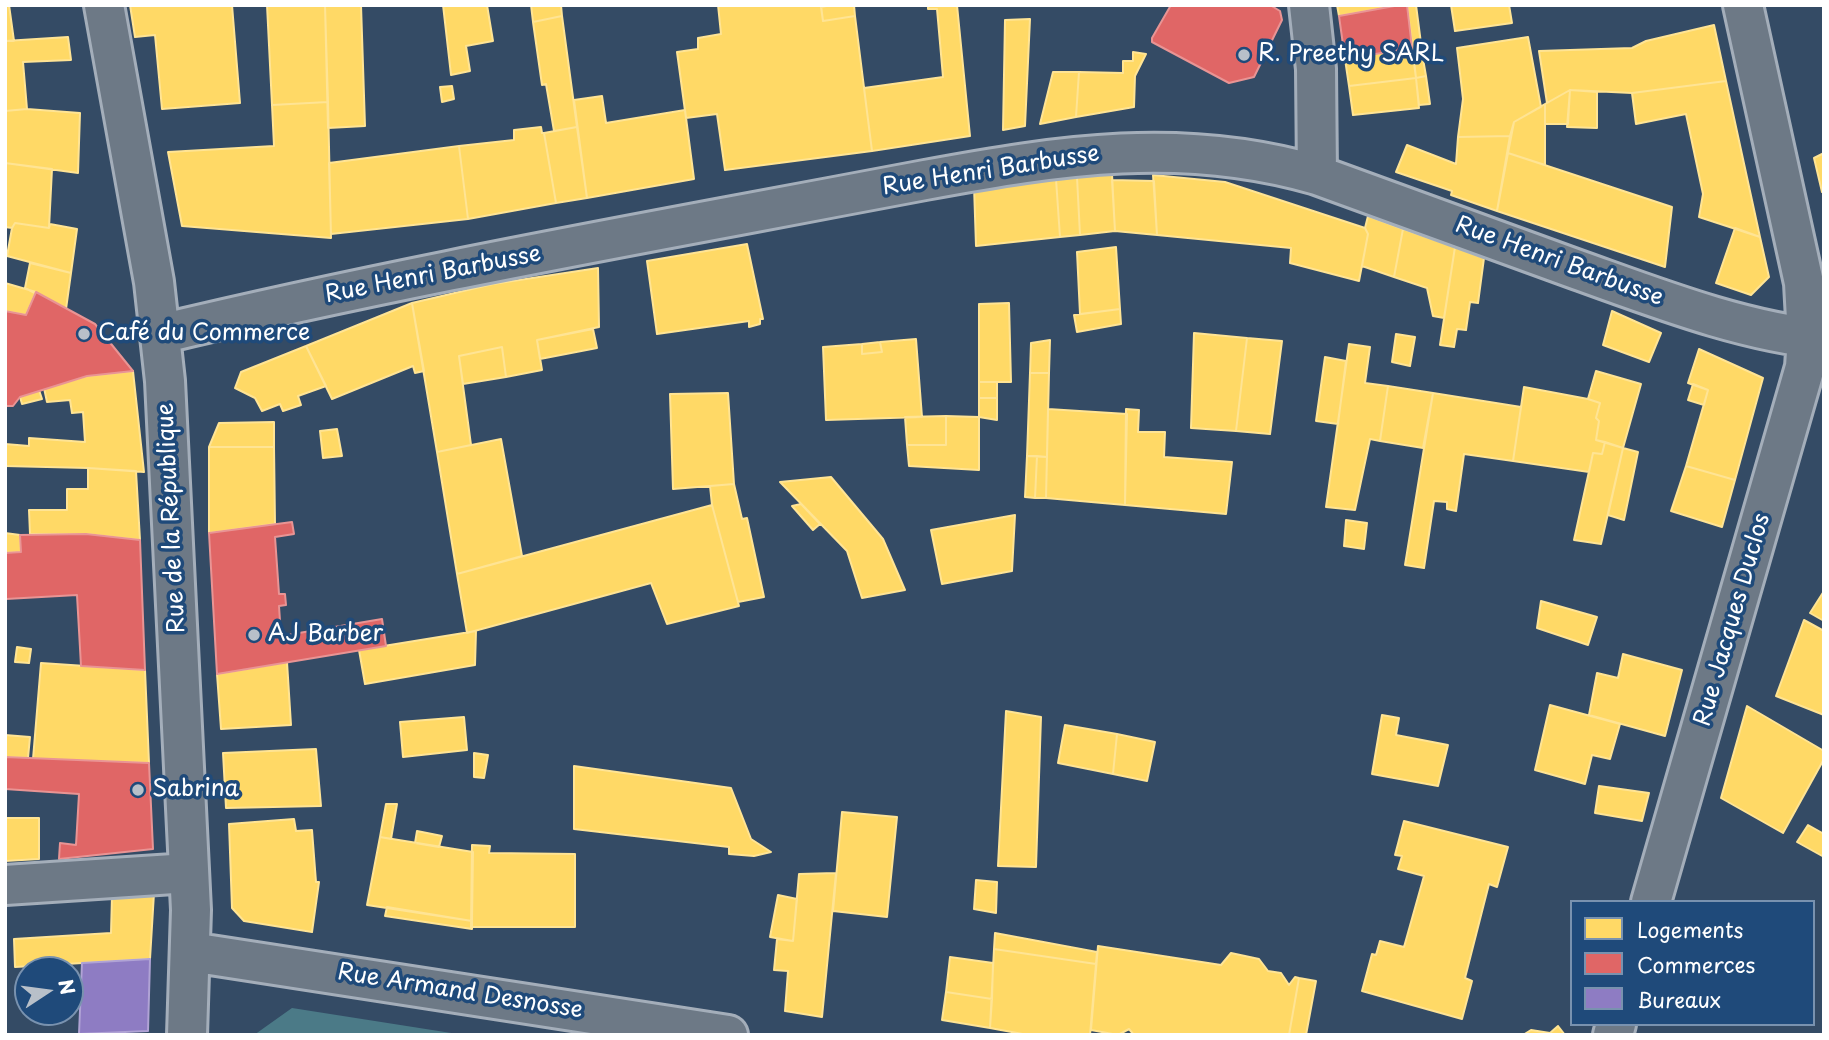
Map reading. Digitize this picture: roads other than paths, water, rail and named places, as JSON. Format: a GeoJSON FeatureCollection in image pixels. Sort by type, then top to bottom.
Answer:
{"type":"FeatureCollection","features":[{"type":"Feature","properties":{"kind":"street","name":"Rue de la République"},"geometry":{"type":"LineString","coordinates":[[104,5],[154,282],[167,416],[189,873],[191,952],[187,1035]]}},
{"type":"Feature","properties":{"kind":"street"},"geometry":{"type":"LineString","coordinates":[[1309,5],[1316,69],[1317,174]]}},
{"type":"Feature","properties":{"kind":"street","name":"Rue Jacques Duclos"},"geometry":{"type":"LineString","coordinates":[[1652,900],[1815,338],[1743,5]]}},
{"type":"Feature","properties":{"kind":"street","name":"Rue Henri Barbusse"},"geometry":{"type":"LineString","coordinates":[[160,334],[277,306],[659,230],[1028,162],[1118,152],[1212,154],[1251,158],[1317,174],[1662,300],[1735,321],[1815,338]]}},
{"type":"Feature","properties":{"kind":"street"},"geometry":{"type":"LineString","coordinates":[[5,885],[189,873]]}},
{"type":"Feature","properties":{"kind":"street","name":"Rue Armand Desnosse"},"geometry":{"type":"LineString","coordinates":[[191,952],[728,1035]]}},
{"type":"Feature","properties":{"kind":"place","name":"R. Preethy SARL"},"geometry":{"type":"Point","coordinates":[1244,55]}},
{"type":"Feature","properties":{"kind":"place","name":"Café du Commerce"},"geometry":{"type":"Point","coordinates":[84,334]}},
{"type":"Feature","properties":{"kind":"place","name":"AJ Barber"},"geometry":{"type":"Point","coordinates":[254,635]}},
{"type":"Feature","properties":{"kind":"place","name":"Sabrina"},"geometry":{"type":"Point","coordinates":[138,790]}}]}
